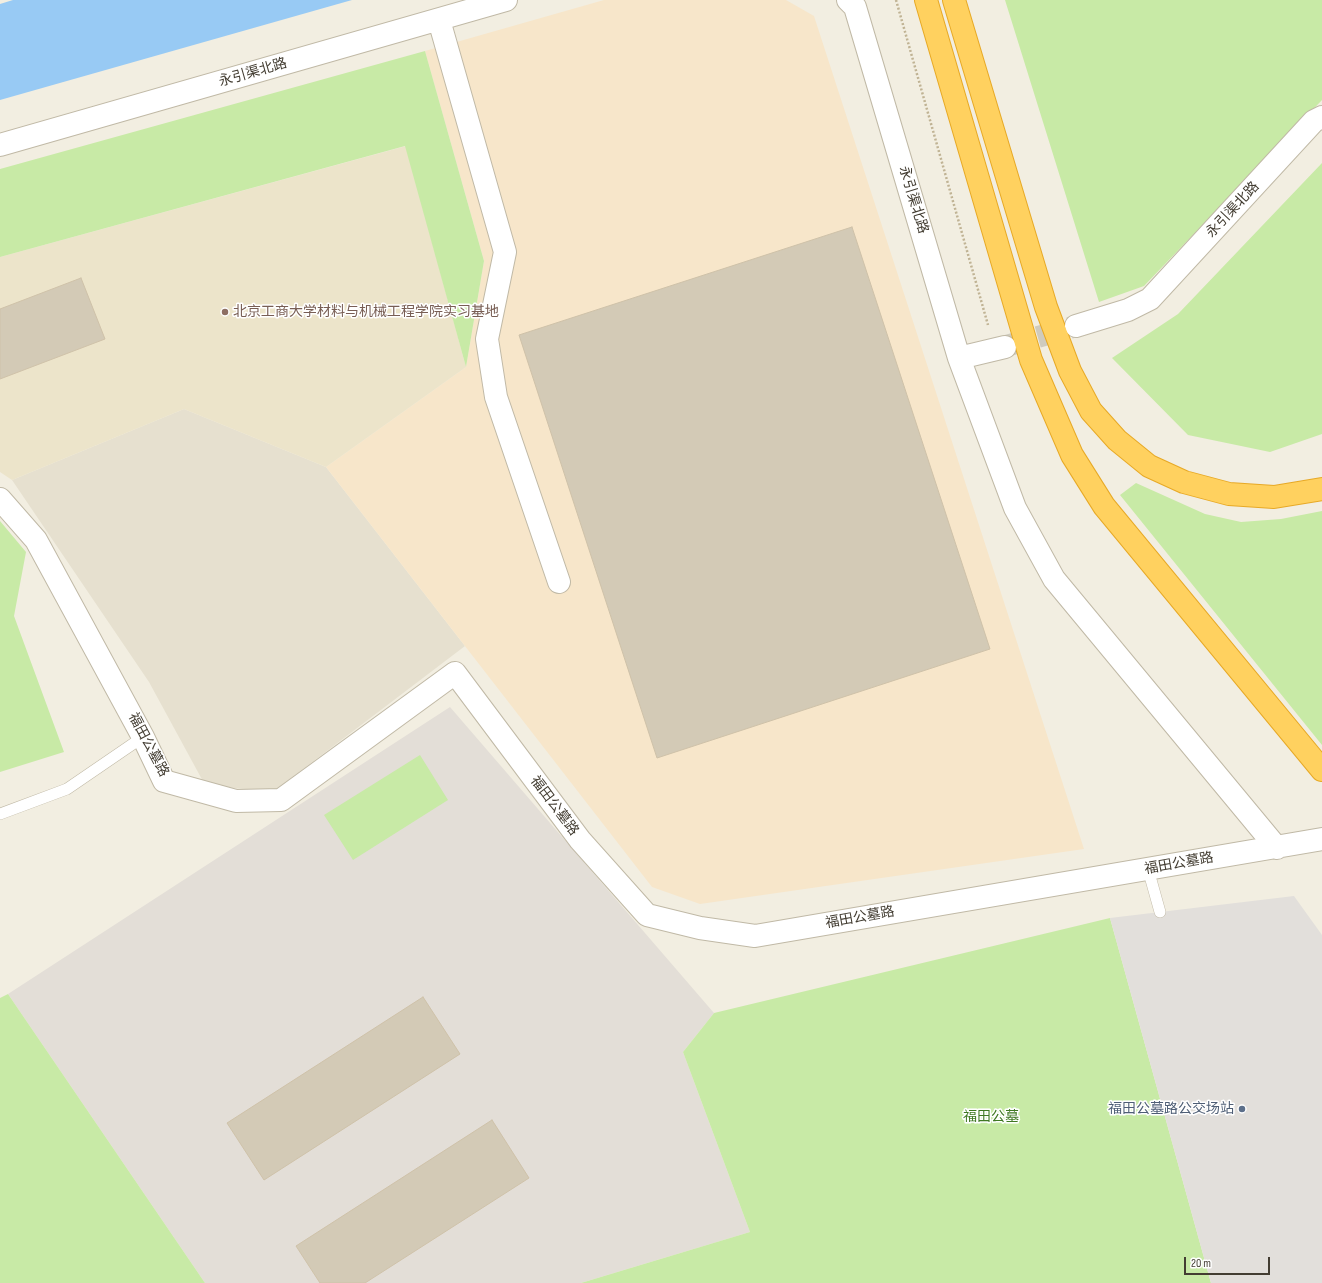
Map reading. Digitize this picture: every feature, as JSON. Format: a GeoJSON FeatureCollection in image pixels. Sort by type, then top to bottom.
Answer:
{"type":"FeatureCollection","features":[{"type":"Feature","properties":{"kind":"highway"},"geometry":{"type":"LineString","coordinates":[[926,0],[1031,360],[1072,455],[1104,506],[1322,770]]}},
{"type":"Feature","properties":{"kind":"highway"},"geometry":{"type":"LineString","coordinates":[[954,0],[1046,307],[1070,371],[1091,411],[1117,440],[1149,466],[1184,482],[1229,494],[1274,497],[1322,489]]}},
{"type":"Feature","properties":{"kind":"street","name":"永引渠北路"},"geometry":{"type":"LineString","coordinates":[[0,145],[506,0]]}},
{"type":"Feature","properties":{"kind":"street","name":"永引渠北路"},"geometry":{"type":"LineString","coordinates":[[848,0],[855,7],[959,358],[1014,508],[1054,579],[1277,848]]}},
{"type":"Feature","properties":{"kind":"street"},"geometry":{"type":"LineString","coordinates":[[439,20],[505,252],[488,339],[496,398],[559,582]]}},
{"type":"Feature","properties":{"kind":"street","name":"永引渠北路"},"geometry":{"type":"LineString","coordinates":[[1076,326],[1128,310],[1150,299],[1314,121],[1322,117]]}},
{"type":"Feature","properties":{"kind":"street"},"geometry":{"type":"LineString","coordinates":[[959,358],[1005,347]]}},
{"type":"Feature","properties":{"kind":"street","name":"福田公墓路"},"geometry":{"type":"LineString","coordinates":[[0,499],[36,540],[143,737],[164,781],[236,801],[281,800],[455,673],[580,840],[647,915],[700,928],[755,936],[1277,848],[1322,839]]}},
{"type":"Feature","properties":{"kind":"lane"},"geometry":{"type":"LineString","coordinates":[[0,814],[67,789],[143,737]]}},
{"type":"Feature","properties":{"kind":"lane"},"geometry":{"type":"LineString","coordinates":[[1148,869],[1160,912]]}},
{"type":"Feature","properties":{"kind":"path"},"geometry":{"type":"LineString","coordinates":[[896,0],[990,332],[983,352]]}},
{"type":"Feature","properties":{"kind":"shaded area"},"geometry":{"type":"Polygon","coordinates":[[[604,0],[786,0],[814,16],[1084,849],[700,904],[652,887],[326,467],[466,367],[484,261],[425,51],[604,0]]]}},
{"type":"Feature","properties":{"kind":"shaded area","name":"北京工商大学材料与机械工程学院实习基地"},"geometry":{"type":"Polygon","coordinates":[[[406,146],[466,367],[326,467],[184,409],[12,480],[0,472],[0,257],[406,146]]]}},
{"type":"Feature","properties":{"kind":"shaded area"},"geometry":{"type":"Polygon","coordinates":[[[184,409],[326,467],[465,646],[273,792],[205,785],[149,682],[12,480],[184,409]]]}},
{"type":"Feature","properties":{"kind":"shaded area"},"geometry":{"type":"Polygon","coordinates":[[[450,707],[714,1013],[683,1052],[750,1232],[581,1283],[205,1283],[8,994],[450,707]]]}},
{"type":"Feature","properties":{"kind":"shaded area","name":"福田公墓路公交场站"},"geometry":{"type":"Polygon","coordinates":[[[1294,896],[1322,935],[1322,1283],[1211,1283],[1110,918],[1294,896]]]}},
{"type":"Feature","properties":{"kind":"green space"},"geometry":{"type":"Polygon","coordinates":[[[1005,0],[1322,0],[1322,100],[1144,286],[1099,302],[1005,0]]]}},
{"type":"Feature","properties":{"kind":"green space"},"geometry":{"type":"Polygon","coordinates":[[[425,51],[484,261],[466,367],[405,146],[0,257],[0,169],[425,51]]]}},
{"type":"Feature","properties":{"kind":"green space"},"geometry":{"type":"Polygon","coordinates":[[[1322,163],[1322,434],[1270,452],[1188,435],[1112,358],[1178,314],[1322,163]]]}},
{"type":"Feature","properties":{"kind":"green space"},"geometry":{"type":"Polygon","coordinates":[[[1136,483],[1205,514],[1241,522],[1281,519],[1322,511],[1322,745],[1120,495],[1136,483]]]}},
{"type":"Feature","properties":{"kind":"green space"},"geometry":{"type":"Polygon","coordinates":[[[0,521],[26,552],[14,616],[64,752],[0,772],[0,521]]]}},
{"type":"Feature","properties":{"kind":"green space"},"geometry":{"type":"Polygon","coordinates":[[[420,755],[448,800],[353,860],[324,815],[420,755]]]}},
{"type":"Feature","properties":{"kind":"green space","name":"福田公墓"},"geometry":{"type":"Polygon","coordinates":[[[1110,918],[1211,1283],[581,1283],[750,1232],[683,1052],[714,1013],[1110,918]]]}},
{"type":"Feature","properties":{"kind":"green space"},"geometry":{"type":"Polygon","coordinates":[[[8,994],[205,1283],[0,1283],[0,998],[8,994]]]}},
{"type":"Feature","properties":{"kind":"water"},"geometry":{"type":"Polygon","coordinates":[[[13,0],[352,0],[0,100],[0,4],[13,0]]]}},
{"type":"Feature","properties":{"kind":"building"},"geometry":{"type":"Polygon","coordinates":[[[852,227],[990,649],[657,758],[519,335],[852,227]]]}},
{"type":"Feature","properties":{"kind":"building"},"geometry":{"type":"Polygon","coordinates":[[[81,278],[105,339],[0,379],[0,309],[81,278]]]}},
{"type":"Feature","properties":{"kind":"building"},"geometry":{"type":"Polygon","coordinates":[[[423,997],[460,1054],[264,1180],[227,1123],[423,997]]]}},
{"type":"Feature","properties":{"kind":"building"},"geometry":{"type":"Polygon","coordinates":[[[492,1120],[529,1178],[365,1283],[320,1283],[296,1246],[492,1120]]]}},
{"type":"Feature","properties":{"kind":"tunnel"},"geometry":{"type":"LineString","coordinates":[[1006,346],[1073,327]]}},
{"type":"Feature","properties":{"kind":"place","name":"北京工商大学材料与机械工程学院实习基地"},"geometry":{"type":"Point","coordinates":[225,312]}},
{"type":"Feature","properties":{"kind":"place","name":"福田公墓路公交场站"},"geometry":{"type":"Point","coordinates":[1242,1109]}}]}
